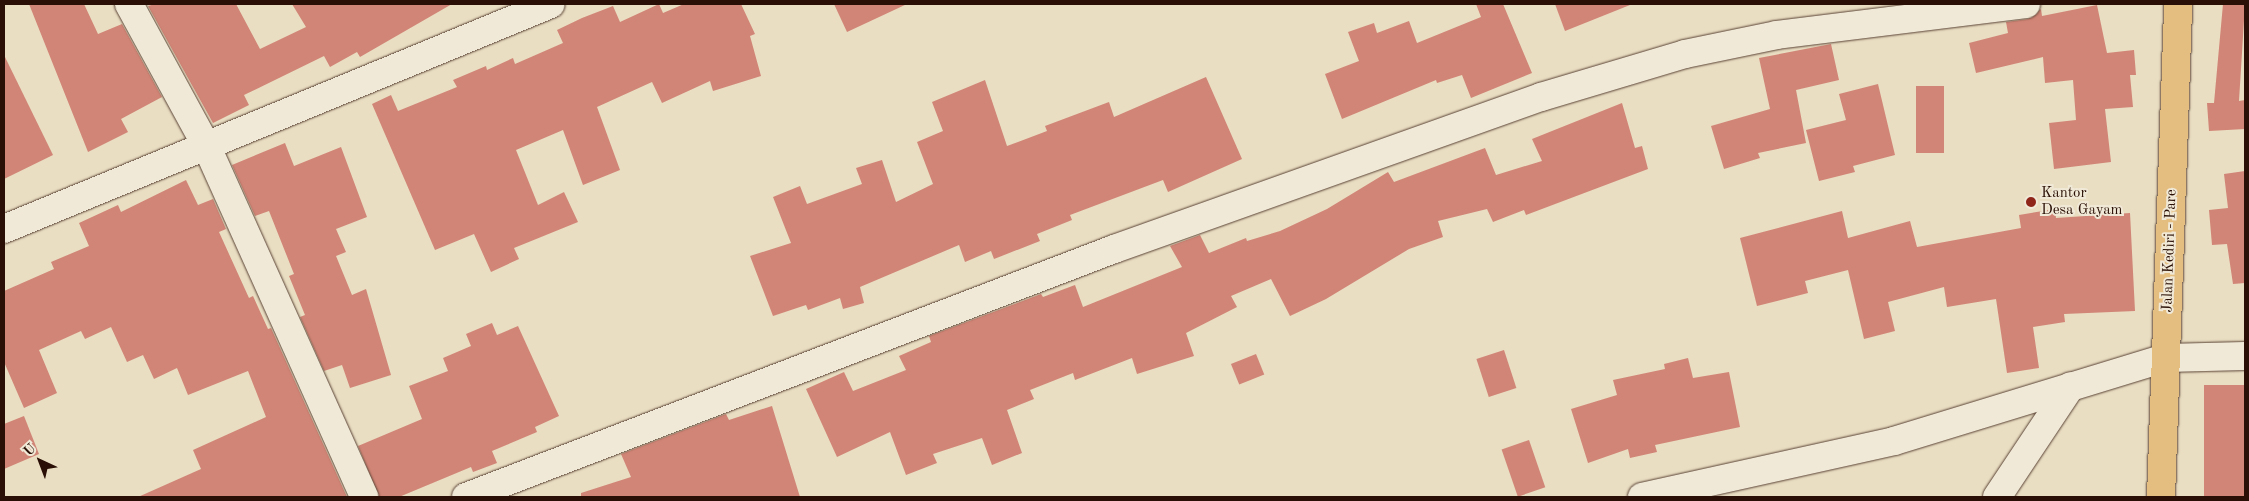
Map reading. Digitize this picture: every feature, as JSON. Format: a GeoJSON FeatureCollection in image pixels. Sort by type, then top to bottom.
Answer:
{"type":"FeatureCollection","features":[{"type":"Feature","properties":{"kind":"main road","name":"Jalan Kediri - Pare"},"geometry":{"type":"LineString","coordinates":[[2161,497],[2178,4]]}},
{"type":"Feature","properties":{"kind":"street"},"geometry":{"type":"LineString","coordinates":[[129,4],[207,147],[364,497]]}},
{"type":"Feature","properties":{"kind":"street"},"geometry":{"type":"LineString","coordinates":[[4,229],[551,4]]}},
{"type":"Feature","properties":{"kind":"street"},"geometry":{"type":"LineString","coordinates":[[466,497],[1114,249],[1541,97],[1685,54],[1777,35],[2026,4]]}},
{"type":"Feature","properties":{"kind":"street"},"geometry":{"type":"LineString","coordinates":[[1642,497],[1894,441],[2166,358],[2245,356]]}},
{"type":"Feature","properties":{"kind":"street"},"geometry":{"type":"LineString","coordinates":[[1997,497],[2071,386]]}},
{"type":"Feature","properties":{"kind":"building"},"geometry":{"type":"Polygon","coordinates":[[[29,4],[84,4],[98,34],[122,24],[162,97],[121,119],[128,132],[88,152],[29,4]]]}},
{"type":"Feature","properties":{"kind":"building"},"geometry":{"type":"Polygon","coordinates":[[[155,4],[236,4],[260,49],[306,27],[292,4],[452,4],[360,57],[357,52],[330,67],[324,56],[244,95],[249,105],[213,123],[148,6],[155,4]]]}},
{"type":"Feature","properties":{"kind":"building"},"geometry":{"type":"Polygon","coordinates":[[[659,4],[663,13],[684,4],[741,4],[755,34],[750,36],[761,76],[713,91],[710,81],[662,103],[652,82],[597,107],[620,170],[583,185],[563,130],[516,150],[538,205],[564,192],[578,222],[514,248],[519,259],[491,272],[474,234],[435,250],[372,104],[391,95],[398,111],[457,87],[453,80],[486,66],[487,70],[513,58],[515,64],[563,43],[557,30],[582,18],[613,6],[620,22],[659,4]]]}},
{"type":"Feature","properties":{"kind":"building"},"geometry":{"type":"Polygon","coordinates":[[[834,4],[907,4],[847,32],[834,4]]]}},
{"type":"Feature","properties":{"kind":"building"},"geometry":{"type":"Polygon","coordinates":[[[1476,4],[1503,4],[1532,73],[1471,98],[1462,75],[1437,83],[1436,80],[1342,119],[1325,74],[1359,61],[1348,32],[1374,23],[1377,33],[1409,21],[1417,43],[1481,17],[1476,4]]]}},
{"type":"Feature","properties":{"kind":"building"},"geometry":{"type":"Polygon","coordinates":[[[1555,4],[1630,4],[1630,5],[1565,31],[1555,4]]]}},
{"type":"Feature","properties":{"kind":"building"},"geometry":{"type":"Polygon","coordinates":[[[2223,4],[2245,4],[2239,101],[2245,100],[2245,129],[2209,131],[2207,103],[2214,103],[2223,4]]]}},
{"type":"Feature","properties":{"kind":"building"},"geometry":{"type":"Polygon","coordinates":[[[2097,5],[2107,53],[2134,50],[2136,75],[2130,75],[2133,107],[2105,109],[2111,162],[2054,169],[2049,123],[2076,120],[2073,80],[2045,83],[2043,57],[1976,73],[1969,43],[2008,33],[2006,22],[2028,19],[2041,9],[2042,16],[2097,5]]]}},
{"type":"Feature","properties":{"kind":"building"},"geometry":{"type":"Polygon","coordinates":[[[1831,44],[1839,80],[1796,90],[1806,143],[1758,153],[1760,158],[1724,169],[1711,126],[1770,109],[1759,58],[1831,44]]]}},
{"type":"Feature","properties":{"kind":"building"},"geometry":{"type":"Polygon","coordinates":[[[4,55],[53,155],[4,179],[4,55]]]}},
{"type":"Feature","properties":{"kind":"building"},"geometry":{"type":"Polygon","coordinates":[[[1206,77],[1242,159],[1168,192],[1163,180],[1070,215],[1072,220],[1037,234],[1040,241],[994,259],[991,251],[965,262],[959,245],[860,287],[864,303],[843,309],[840,298],[808,310],[806,305],[773,316],[750,256],[791,243],[773,197],[800,186],[807,204],[862,184],[856,168],[882,160],[896,202],[933,184],[917,142],[943,131],[932,102],[985,80],[1007,146],[1047,131],[1045,126],[1109,102],[1114,117],[1206,77]]]}},
{"type":"Feature","properties":{"kind":"building"},"geometry":{"type":"Polygon","coordinates":[[[1878,84],[1895,155],[1853,166],[1855,172],[1819,181],[1806,130],[1846,120],[1839,94],[1878,84]]]}},
{"type":"Feature","properties":{"kind":"building"},"geometry":{"type":"Polygon","coordinates":[[[1916,86],[1944,86],[1944,153],[1916,153],[1916,86]]]}},
{"type":"Feature","properties":{"kind":"building"},"geometry":{"type":"Polygon","coordinates":[[[1622,103],[1635,148],[1642,146],[1648,169],[1526,215],[1524,210],[1493,222],[1487,209],[1438,221],[1443,237],[1409,249],[1326,299],[1290,316],[1271,279],[1231,296],[1237,307],[1186,333],[1194,356],[1137,374],[1132,358],[1075,380],[1073,373],[1030,390],[1034,399],[1007,410],[1022,453],[992,465],[982,438],[933,454],[937,463],[906,475],[890,432],[837,457],[806,389],[844,372],[853,391],[906,370],[899,356],[931,342],[929,336],[1041,294],[1043,297],[1075,285],[1083,307],[1182,267],[1170,246],[1200,235],[1209,253],[1246,238],[1247,241],[1280,231],[1327,209],[1388,172],[1394,182],[1485,148],[1496,175],[1542,161],[1532,139],[1622,103]]]}},
{"type":"Feature","properties":{"kind":"building"},"geometry":{"type":"Polygon","coordinates":[[[285,143],[294,166],[341,147],[367,217],[336,229],[346,252],[336,256],[352,295],[366,289],[391,375],[350,388],[342,365],[324,371],[300,317],[305,315],[289,276],[294,274],[269,211],[255,216],[232,165],[285,143]]]}},
{"type":"Feature","properties":{"kind":"building"},"geometry":{"type":"Polygon","coordinates":[[[2245,171],[2245,283],[2233,284],[2227,244],[2212,245],[2209,210],[2228,208],[2224,174],[2245,171]]]}},
{"type":"Feature","properties":{"kind":"building"},"geometry":{"type":"Polygon","coordinates":[[[186,180],[198,205],[213,199],[226,229],[219,232],[249,298],[253,296],[268,329],[271,328],[347,497],[138,497],[201,469],[193,450],[266,417],[248,371],[188,395],[177,368],[154,379],[143,355],[127,362],[111,327],[85,339],[81,331],[39,350],[57,393],[24,408],[4,362],[4,291],[54,269],[51,262],[89,246],[79,223],[118,205],[121,212],[186,180]]]}},
{"type":"Feature","properties":{"kind":"building"},"geometry":{"type":"Polygon","coordinates":[[[2055,209],[2056,218],[2130,213],[2135,311],[2064,314],[2065,322],[2033,327],[2039,368],[2007,373],[1996,299],[1947,307],[1944,287],[1888,302],[1895,331],[1864,339],[1848,270],[1805,281],[1808,293],[1757,306],[1740,238],[1842,211],[1848,238],[1910,221],[1917,247],[2021,228],[2019,215],[2055,209]]]}},
{"type":"Feature","properties":{"kind":"building"},"geometry":{"type":"Polygon","coordinates":[[[492,323],[497,335],[518,326],[559,416],[535,427],[537,432],[492,451],[497,463],[473,472],[471,467],[399,497],[379,497],[358,446],[422,419],[409,386],[448,371],[443,358],[471,346],[466,334],[492,323]]]}},
{"type":"Feature","properties":{"kind":"building"},"geometry":{"type":"Polygon","coordinates":[[[1504,350],[1516,388],[1489,397],[1476,359],[1504,350]]]}},
{"type":"Feature","properties":{"kind":"building"},"geometry":{"type":"Polygon","coordinates":[[[1256,354],[1264,374],[1239,385],[1231,364],[1256,354]]]}},
{"type":"Feature","properties":{"kind":"building"},"geometry":{"type":"Polygon","coordinates":[[[1688,358],[1693,378],[1729,372],[1740,427],[1655,445],[1657,452],[1630,458],[1628,449],[1588,463],[1571,409],[1617,395],[1613,380],[1665,369],[1664,364],[1688,358]]]}},
{"type":"Feature","properties":{"kind":"building"},"geometry":{"type":"Polygon","coordinates":[[[2204,385],[2245,385],[2245,497],[2204,497],[2204,385]]]}},
{"type":"Feature","properties":{"kind":"building"},"geometry":{"type":"Polygon","coordinates":[[[772,406],[800,497],[581,497],[581,493],[631,477],[621,454],[726,414],[729,420],[772,406]]]}},
{"type":"Feature","properties":{"kind":"building"},"geometry":{"type":"Polygon","coordinates":[[[24,416],[39,454],[4,469],[4,424],[24,416]]]}},
{"type":"Feature","properties":{"kind":"building"},"geometry":{"type":"Polygon","coordinates":[[[1529,440],[1545,487],[1518,497],[1502,449],[1529,440]]]}},
{"type":"Feature","properties":{"kind":"place","name":"Kantor Desa Gayam"},"geometry":{"type":"Point","coordinates":[2031,202]}}]}
